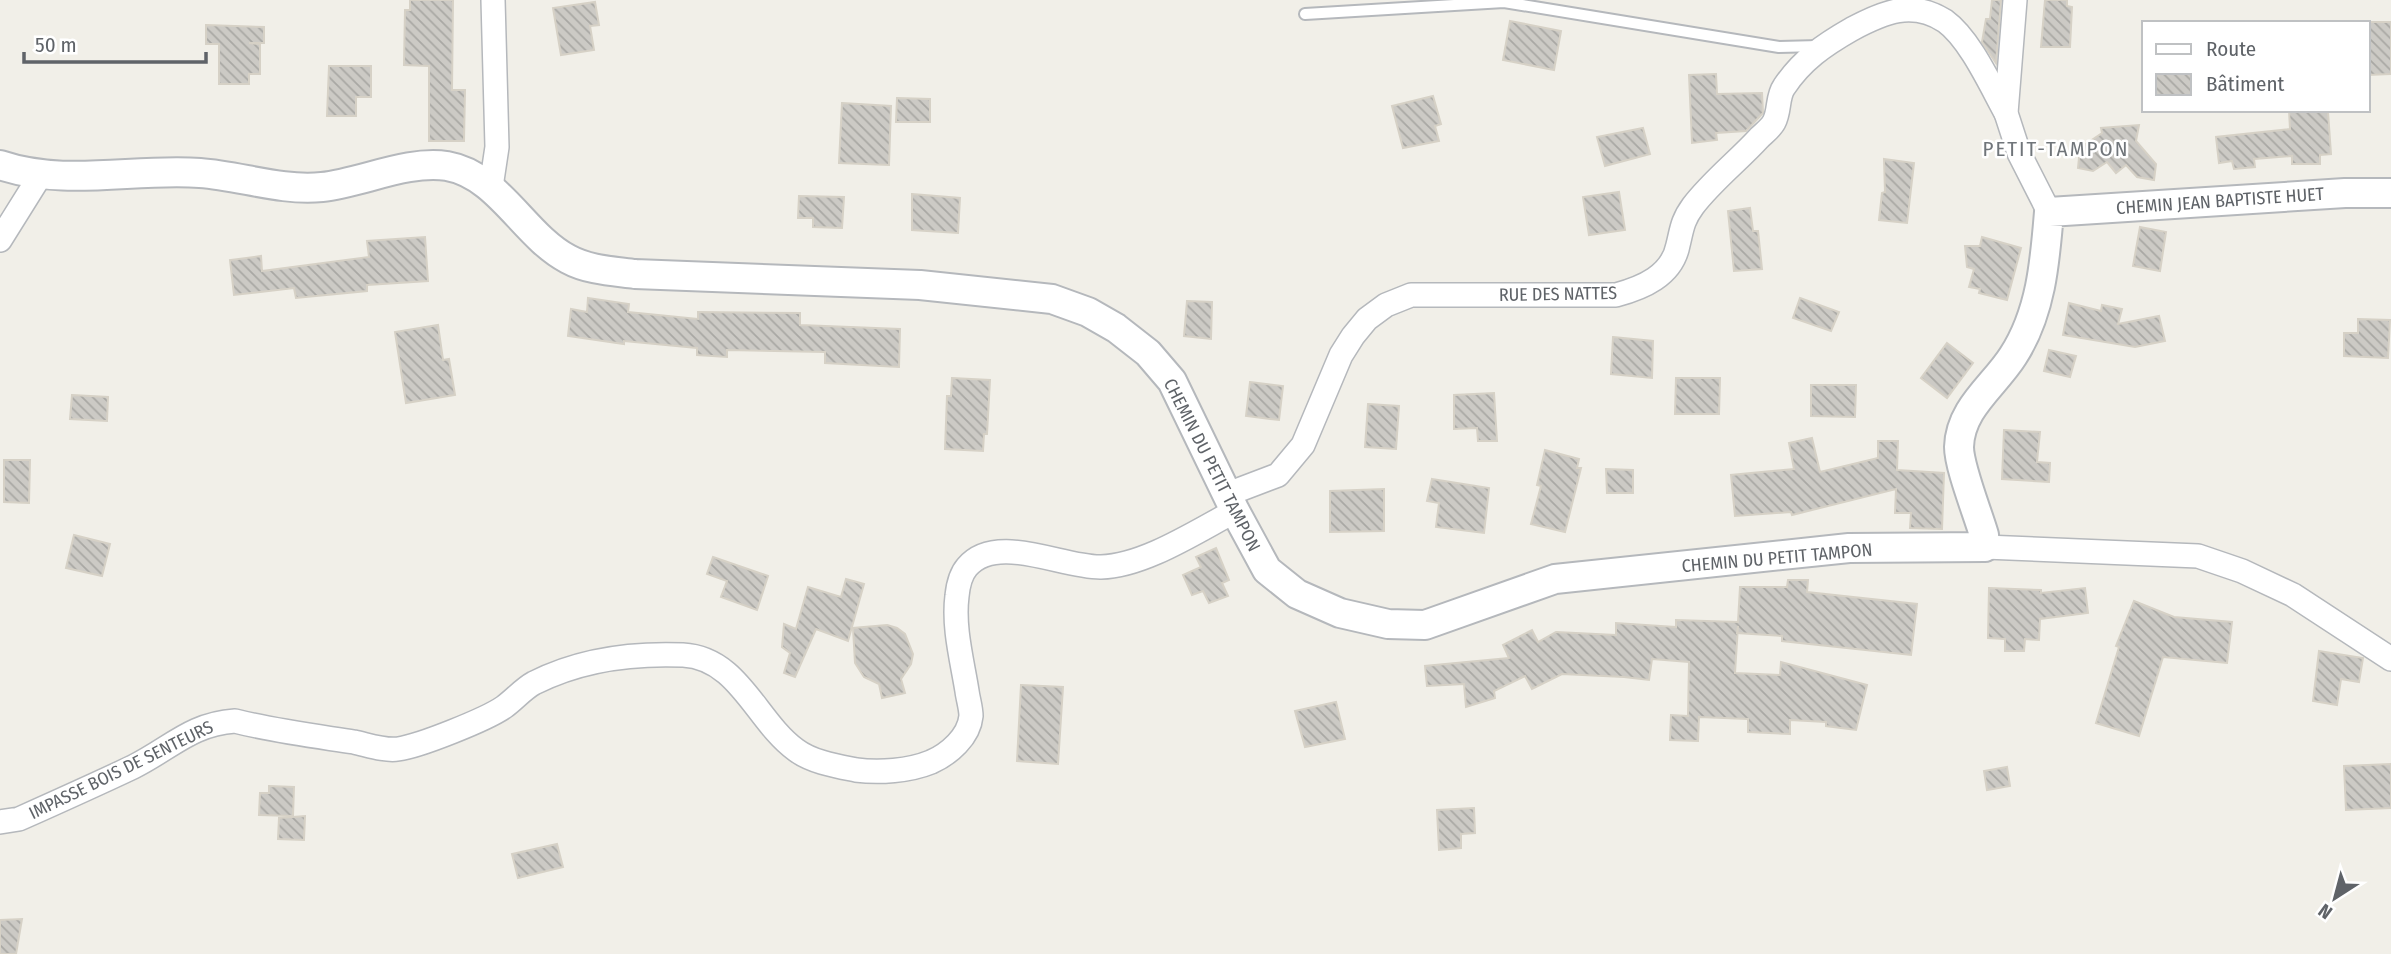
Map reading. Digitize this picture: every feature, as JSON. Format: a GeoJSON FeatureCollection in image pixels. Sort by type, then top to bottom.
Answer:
{"type":"FeatureCollection","features":[{"type":"Feature","properties":{"kind":"street"},"geometry":{"type":"LineString","coordinates":[[491,187],[497,147],[493,0]]}},
{"type":"Feature","properties":{"kind":"street"},"geometry":{"type":"LineString","coordinates":[[1985,547],[1984,535],[1959,450],[1961,429],[1969,411],[2013,356],[2031,320],[2045,270],[2049,212],[2019,153],[2006,113],[2015,0]]}},
{"type":"Feature","properties":{"kind":"street","name":"RUE DES NATTES"},"geometry":{"type":"LineString","coordinates":[[1232,502],[1278,475],[1303,445],[1341,355],[1367,319],[1386,305],[1411,295],[1616,295],[1637,290],[1655,280],[1674,257],[1681,225],[1693,207],[1774,122],[1782,91],[1799,66],[1822,46],[1885,12],[1907,8],[1928,10],[1946,21],[1962,36],[2006,113]]}},
{"type":"Feature","properties":{"kind":"street","name":"CHEMIN DU PETIT TAMPON"},"geometry":{"type":"LineString","coordinates":[[0,165],[40,176],[200,173],[289,187],[322,187],[419,166],[448,166],[491,187],[546,244],[568,259],[596,270],[635,274],[920,285],[1052,299],[1088,312],[1116,328],[1148,353],[1172,381],[1267,570],[1297,594],[1340,613],[1388,624],[1425,625],[1555,579],[1850,548],[1985,547],[2198,556],[2242,571],[2293,595],[2391,659]]}},
{"type":"Feature","properties":{"kind":"street"},"geometry":{"type":"LineString","coordinates":[[0,240],[40,176]]}},
{"type":"Feature","properties":{"kind":"street","name":"CHEMIN JEAN BAPTISTE HUET"},"geometry":{"type":"LineString","coordinates":[[2049,212],[2345,193],[2391,193]]}},
{"type":"Feature","properties":{"kind":"street","name":"IMPASSE BOIS DE SENTEURS"},"geometry":{"type":"LineString","coordinates":[[0,822],[19,819],[124,771],[195,730],[215,723],[235,721],[255,727],[397,749],[451,732],[502,709],[531,685],[565,668],[617,658],[685,655],[702,659],[718,666],[733,678],[747,693],[767,723],[798,752],[832,765],[869,772],[912,768],[934,761],[954,748],[965,735],[971,716],[955,612],[958,585],[965,569],[976,558],[992,551],[1041,556],[1099,567],[1120,564],[1159,550],[1232,502]]}},
{"type":"Feature","properties":{"kind":"lane"},"geometry":{"type":"LineString","coordinates":[[1305,14],[1504,2],[1779,47],[1822,46]]}},
{"type":"Feature","properties":{"kind":"building"},"geometry":{"type":"Polygon","coordinates":[[[410,0],[453,0],[452,90],[465,90],[464,141],[429,141],[429,66],[404,65],[405,10],[410,10],[410,0]]]}},
{"type":"Feature","properties":{"kind":"building"},"geometry":{"type":"Polygon","coordinates":[[[1992,0],[2001,0],[1996,63],[1982,42],[1986,19],[1990,19],[1992,0]]]}},
{"type":"Feature","properties":{"kind":"building"},"geometry":{"type":"Polygon","coordinates":[[[2045,0],[2067,0],[2067,6],[2072,7],[2070,47],[2041,47],[2045,0]]]}},
{"type":"Feature","properties":{"kind":"building"},"geometry":{"type":"Polygon","coordinates":[[[595,2],[599,25],[590,26],[594,50],[561,55],[553,8],[595,2]]]}},
{"type":"Feature","properties":{"kind":"building"},"geometry":{"type":"Polygon","coordinates":[[[1510,21],[1561,31],[1554,70],[1503,60],[1510,21]]]}},
{"type":"Feature","properties":{"kind":"building"},"geometry":{"type":"Polygon","coordinates":[[[2370,22],[2391,22],[2391,74],[2370,75],[2370,22]]]}},
{"type":"Feature","properties":{"kind":"building"},"geometry":{"type":"Polygon","coordinates":[[[206,25],[264,27],[264,43],[249,43],[260,44],[260,74],[249,74],[249,84],[219,84],[219,44],[206,44],[206,25]]]}},
{"type":"Feature","properties":{"kind":"building"},"geometry":{"type":"Polygon","coordinates":[[[329,66],[371,66],[371,97],[356,97],[356,116],[327,116],[329,66]]]}},
{"type":"Feature","properties":{"kind":"building"},"geometry":{"type":"Polygon","coordinates":[[[1716,74],[1717,94],[1762,93],[1763,113],[1746,131],[1716,133],[1717,140],[1692,143],[1689,75],[1716,74]]]}},
{"type":"Feature","properties":{"kind":"building"},"geometry":{"type":"Polygon","coordinates":[[[1433,96],[1441,124],[1435,126],[1439,141],[1403,148],[1392,106],[1433,96]]]}},
{"type":"Feature","properties":{"kind":"building"},"geometry":{"type":"Polygon","coordinates":[[[897,98],[930,99],[930,122],[896,122],[897,98]]]}},
{"type":"Feature","properties":{"kind":"building"},"geometry":{"type":"Polygon","coordinates":[[[842,103],[891,106],[889,165],[839,163],[842,103]]]}},
{"type":"Feature","properties":{"kind":"building"},"geometry":{"type":"Polygon","coordinates":[[[2289,112],[2328,112],[2331,154],[2320,155],[2320,164],[2292,164],[2292,156],[2254,159],[2255,167],[2234,169],[2232,161],[2219,163],[2216,137],[2290,129],[2289,112]]]}},
{"type":"Feature","properties":{"kind":"building"},"geometry":{"type":"Polygon","coordinates":[[[2139,125],[2136,141],[2156,164],[2154,180],[2137,177],[2126,165],[2116,173],[2107,162],[2093,171],[2078,168],[2080,148],[2102,133],[2101,128],[2139,125]]]}},
{"type":"Feature","properties":{"kind":"building"},"geometry":{"type":"Polygon","coordinates":[[[1643,128],[1650,154],[1605,166],[1597,137],[1643,128]]]}},
{"type":"Feature","properties":{"kind":"building"},"geometry":{"type":"Polygon","coordinates":[[[1884,159],[1914,163],[1907,223],[1879,220],[1882,193],[1885,192],[1884,159]]]}},
{"type":"Feature","properties":{"kind":"building"},"geometry":{"type":"Polygon","coordinates":[[[1619,192],[1625,230],[1589,235],[1583,197],[1619,192]]]}},
{"type":"Feature","properties":{"kind":"building"},"geometry":{"type":"Polygon","coordinates":[[[912,194],[960,198],[958,233],[912,230],[912,194]]]}},
{"type":"Feature","properties":{"kind":"building"},"geometry":{"type":"Polygon","coordinates":[[[799,196],[844,197],[842,228],[813,227],[813,218],[798,218],[799,196]]]}},
{"type":"Feature","properties":{"kind":"building"},"geometry":{"type":"Polygon","coordinates":[[[1750,208],[1753,231],[1758,231],[1762,269],[1734,271],[1728,211],[1750,208]]]}},
{"type":"Feature","properties":{"kind":"building"},"geometry":{"type":"Polygon","coordinates":[[[2140,227],[2166,232],[2160,271],[2133,266],[2140,227]]]}},
{"type":"Feature","properties":{"kind":"building"},"geometry":{"type":"Polygon","coordinates":[[[425,237],[428,281],[367,285],[367,291],[296,298],[294,288],[234,295],[230,260],[261,256],[262,271],[369,257],[367,241],[425,237]]]}},
{"type":"Feature","properties":{"kind":"building"},"geometry":{"type":"Polygon","coordinates":[[[1982,237],[2021,248],[2007,300],[1979,293],[1980,289],[1969,287],[1974,269],[1967,267],[1965,246],[1980,246],[1982,237]]]}},
{"type":"Feature","properties":{"kind":"building"},"geometry":{"type":"Polygon","coordinates":[[[588,298],[629,304],[628,312],[698,319],[698,312],[800,313],[800,325],[900,329],[899,367],[825,363],[825,352],[727,350],[727,357],[697,355],[697,348],[624,341],[624,344],[568,336],[571,309],[587,312],[588,298]]]}},
{"type":"Feature","properties":{"kind":"building"},"geometry":{"type":"Polygon","coordinates":[[[1800,298],[1839,312],[1831,331],[1793,318],[1800,298]]]}},
{"type":"Feature","properties":{"kind":"building"},"geometry":{"type":"Polygon","coordinates":[[[1187,301],[1212,302],[1211,339],[1184,336],[1187,301]]]}},
{"type":"Feature","properties":{"kind":"building"},"geometry":{"type":"Polygon","coordinates":[[[2069,303],[2101,311],[2102,305],[2122,309],[2118,324],[2159,316],[2165,341],[2135,347],[2063,335],[2069,303]]]}},
{"type":"Feature","properties":{"kind":"building"},"geometry":{"type":"Polygon","coordinates":[[[2358,319],[2390,320],[2388,358],[2344,356],[2344,333],[2358,333],[2358,319]]]}},
{"type":"Feature","properties":{"kind":"building"},"geometry":{"type":"Polygon","coordinates":[[[438,325],[443,360],[449,359],[455,395],[406,403],[395,332],[438,325]]]}},
{"type":"Feature","properties":{"kind":"building"},"geometry":{"type":"Polygon","coordinates":[[[1613,337],[1653,341],[1652,378],[1611,374],[1613,337]]]}},
{"type":"Feature","properties":{"kind":"building"},"geometry":{"type":"Polygon","coordinates":[[[1947,343],[1973,363],[1947,398],[1921,378],[1947,343]]]}},
{"type":"Feature","properties":{"kind":"building"},"geometry":{"type":"Polygon","coordinates":[[[2049,350],[2076,356],[2070,377],[2044,371],[2049,350]]]}},
{"type":"Feature","properties":{"kind":"building"},"geometry":{"type":"Polygon","coordinates":[[[952,378],[990,380],[987,434],[984,434],[983,451],[945,449],[947,396],[951,396],[952,378]]]}},
{"type":"Feature","properties":{"kind":"building"},"geometry":{"type":"Polygon","coordinates":[[[1676,378],[1720,378],[1719,414],[1675,414],[1676,378]]]}},
{"type":"Feature","properties":{"kind":"building"},"geometry":{"type":"Polygon","coordinates":[[[1250,382],[1283,386],[1279,420],[1246,416],[1250,382]]]}},
{"type":"Feature","properties":{"kind":"building"},"geometry":{"type":"Polygon","coordinates":[[[1811,385],[1856,385],[1855,417],[1811,416],[1811,385]]]}},
{"type":"Feature","properties":{"kind":"building"},"geometry":{"type":"Polygon","coordinates":[[[1494,393],[1497,441],[1478,441],[1477,428],[1454,429],[1454,395],[1494,393]]]}},
{"type":"Feature","properties":{"kind":"building"},"geometry":{"type":"Polygon","coordinates":[[[72,395],[108,397],[107,421],[70,419],[72,395]]]}},
{"type":"Feature","properties":{"kind":"building"},"geometry":{"type":"Polygon","coordinates":[[[1368,404],[1399,406],[1396,449],[1365,447],[1368,404]]]}},
{"type":"Feature","properties":{"kind":"building"},"geometry":{"type":"Polygon","coordinates":[[[2004,430],[2040,432],[2037,462],[2050,463],[2049,482],[2002,479],[2004,430]]]}},
{"type":"Feature","properties":{"kind":"building"},"geometry":{"type":"Polygon","coordinates":[[[1812,438],[1820,472],[1878,458],[1878,441],[1898,441],[1897,470],[1944,473],[1942,529],[1910,528],[1911,513],[1895,513],[1896,489],[1792,515],[1791,512],[1735,516],[1731,475],[1794,469],[1789,443],[1812,438]]]}},
{"type":"Feature","properties":{"kind":"building"},"geometry":{"type":"Polygon","coordinates":[[[1545,450],[1579,459],[1577,468],[1581,468],[1565,532],[1531,524],[1541,486],[1537,485],[1545,450]]]}},
{"type":"Feature","properties":{"kind":"building"},"geometry":{"type":"Polygon","coordinates":[[[4,460],[30,460],[29,503],[4,502],[4,460]]]}},
{"type":"Feature","properties":{"kind":"building"},"geometry":{"type":"Polygon","coordinates":[[[1606,469],[1633,470],[1633,493],[1607,493],[1606,469]]]}},
{"type":"Feature","properties":{"kind":"building"},"geometry":{"type":"Polygon","coordinates":[[[1432,479],[1489,488],[1484,533],[1436,527],[1439,503],[1427,501],[1432,479]]]}},
{"type":"Feature","properties":{"kind":"building"},"geometry":{"type":"Polygon","coordinates":[[[1384,489],[1384,531],[1330,532],[1330,491],[1384,489]]]}},
{"type":"Feature","properties":{"kind":"building"},"geometry":{"type":"Polygon","coordinates":[[[74,535],[110,544],[102,576],[66,568],[74,535]]]}},
{"type":"Feature","properties":{"kind":"building"},"geometry":{"type":"Polygon","coordinates":[[[1216,548],[1229,580],[1222,583],[1228,596],[1209,603],[1203,591],[1192,595],[1183,575],[1201,567],[1196,557],[1216,548]]]}},
{"type":"Feature","properties":{"kind":"building"},"geometry":{"type":"Polygon","coordinates":[[[713,557],[768,576],[757,610],[721,597],[727,581],[707,574],[713,557]]]}},
{"type":"Feature","properties":{"kind":"building"},"geometry":{"type":"Polygon","coordinates":[[[846,579],[864,584],[848,641],[816,629],[795,677],[784,673],[790,653],[782,647],[784,624],[796,629],[808,587],[841,597],[846,579]]]}},
{"type":"Feature","properties":{"kind":"building"},"geometry":{"type":"Polygon","coordinates":[[[1788,580],[1808,580],[1807,592],[1917,604],[1911,655],[1782,641],[1782,636],[1738,633],[1735,673],[1780,675],[1781,662],[1867,685],[1856,730],[1826,726],[1826,722],[1790,720],[1790,734],[1748,732],[1748,719],[1699,717],[1698,741],[1670,740],[1671,715],[1688,716],[1689,662],[1652,659],[1649,680],[1562,674],[1532,689],[1525,676],[1494,691],[1495,698],[1466,707],[1464,684],[1427,686],[1425,666],[1509,658],[1503,645],[1532,630],[1538,642],[1556,632],[1616,635],[1616,623],[1676,627],[1676,620],[1738,622],[1740,587],[1787,587],[1788,580]]]}},
{"type":"Feature","properties":{"kind":"building"},"geometry":{"type":"Polygon","coordinates":[[[1989,588],[2041,590],[2041,593],[2085,588],[2088,613],[2040,619],[2039,640],[2025,639],[2024,651],[2005,651],[2005,639],[1988,638],[1989,588]]]}},
{"type":"Feature","properties":{"kind":"building"},"geometry":{"type":"Polygon","coordinates":[[[2134,601],[2174,617],[2232,622],[2227,663],[2163,657],[2139,736],[2096,723],[2119,647],[2116,646],[2134,601]]]}},
{"type":"Feature","properties":{"kind":"building"},"geometry":{"type":"Polygon","coordinates":[[[887,625],[905,634],[913,654],[911,664],[901,679],[905,693],[882,698],[879,684],[864,677],[855,663],[853,628],[887,625]]]}},
{"type":"Feature","properties":{"kind":"building"},"geometry":{"type":"Polygon","coordinates":[[[2319,651],[2363,658],[2359,682],[2341,679],[2337,705],[2313,701],[2319,651]]]}},
{"type":"Feature","properties":{"kind":"building"},"geometry":{"type":"Polygon","coordinates":[[[1021,685],[1063,687],[1058,764],[1017,761],[1021,685]]]}},
{"type":"Feature","properties":{"kind":"building"},"geometry":{"type":"Polygon","coordinates":[[[1336,702],[1345,739],[1305,747],[1295,711],[1336,702]]]}},
{"type":"Feature","properties":{"kind":"building"},"geometry":{"type":"Polygon","coordinates":[[[2391,764],[2391,808],[2346,810],[2344,766],[2391,764]]]}},
{"type":"Feature","properties":{"kind":"building"},"geometry":{"type":"Polygon","coordinates":[[[2007,767],[2010,786],[1987,790],[1984,771],[2007,767]]]}},
{"type":"Feature","properties":{"kind":"building"},"geometry":{"type":"Polygon","coordinates":[[[269,786],[294,787],[293,816],[259,815],[260,793],[269,793],[269,786]]]}},
{"type":"Feature","properties":{"kind":"building"},"geometry":{"type":"Polygon","coordinates":[[[1474,808],[1475,833],[1461,834],[1461,848],[1439,850],[1437,810],[1474,808]]]}},
{"type":"Feature","properties":{"kind":"building"},"geometry":{"type":"Polygon","coordinates":[[[305,816],[304,840],[278,839],[279,818],[305,816]]]}},
{"type":"Feature","properties":{"kind":"building"},"geometry":{"type":"Polygon","coordinates":[[[557,844],[563,867],[518,878],[512,854],[557,844]]]}},
{"type":"Feature","properties":{"kind":"building"},"geometry":{"type":"Polygon","coordinates":[[[22,919],[16,954],[0,954],[0,920],[22,919]]]}},
{"type":"Feature","properties":{"kind":"district","name":"PETIT-TAMPON"},"geometry":{"type":"Point","coordinates":[2056,149]}}]}
